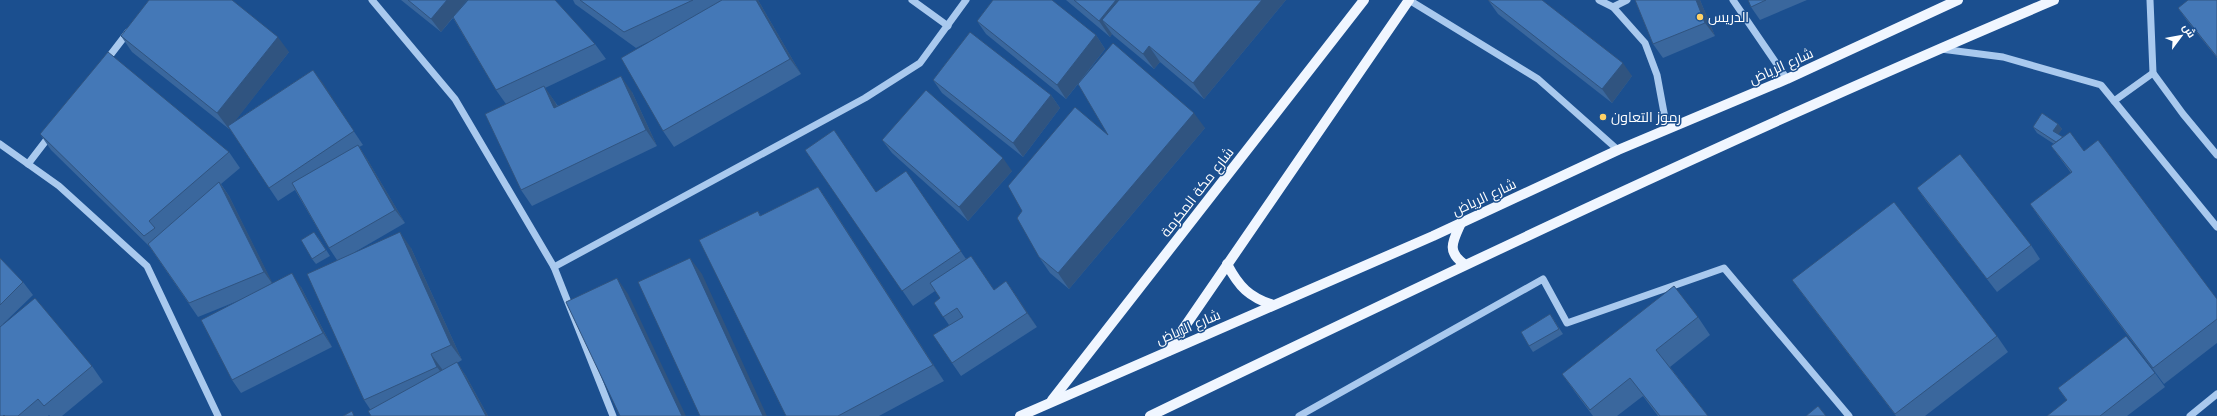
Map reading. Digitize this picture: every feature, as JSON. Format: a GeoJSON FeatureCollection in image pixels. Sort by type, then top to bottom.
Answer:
{"type":"FeatureCollection","features":[{"type":"Feature","properties":{"kind":"main road","name":"شارع مكة المكرمة"},"geometry":{"type":"LineString","coordinates":[[1051,402],[1364,0]]}},
{"type":"Feature","properties":{"kind":"main road"},"geometry":{"type":"LineString","coordinates":[[1168,351],[1409,0]]}},
{"type":"Feature","properties":{"kind":"main road","name":"شارع الرياض"},"geometry":{"type":"LineString","coordinates":[[1020,416],[1461,223],[1618,150],[1787,79],[1955,0]]}},
{"type":"Feature","properties":{"kind":"main road"},"geometry":{"type":"LineString","coordinates":[[1150,416],[1464,264],[1938,49],[2054,0]]}},
{"type":"Feature","properties":{"kind":"main road"},"geometry":{"type":"LineString","coordinates":[[1461,223],[1452,247],[1456,259],[1464,264]]}},
{"type":"Feature","properties":{"kind":"main road"},"geometry":{"type":"LineString","coordinates":[[1227,264],[1244,290],[1256,299],[1273,305]]}},
{"type":"Feature","properties":{"kind":"street"},"geometry":{"type":"LineString","coordinates":[[372,0],[455,99],[554,267],[613,416]]}},
{"type":"Feature","properties":{"kind":"street"},"geometry":{"type":"LineString","coordinates":[[912,0],[948,26]]}},
{"type":"Feature","properties":{"kind":"street"},"geometry":{"type":"LineString","coordinates":[[554,267],[865,98],[920,63],[966,0]]}},
{"type":"Feature","properties":{"kind":"street"},"geometry":{"type":"LineString","coordinates":[[1409,0],[1538,79],[1618,150]]}},
{"type":"Feature","properties":{"kind":"street"},"geometry":{"type":"LineString","coordinates":[[1599,0],[1613,7],[1645,43],[1657,75],[1667,129]]}},
{"type":"Feature","properties":{"kind":"street"},"geometry":{"type":"LineString","coordinates":[[1613,7],[1627,0]]}},
{"type":"Feature","properties":{"kind":"street"},"geometry":{"type":"LineString","coordinates":[[1734,0],[1787,79]]}},
{"type":"Feature","properties":{"kind":"street"},"geometry":{"type":"LineString","coordinates":[[2150,0],[2152,73],[2217,155]]}},
{"type":"Feature","properties":{"kind":"street"},"geometry":{"type":"LineString","coordinates":[[100,69],[133,25]]}},
{"type":"Feature","properties":{"kind":"street"},"geometry":{"type":"LineString","coordinates":[[1938,49],[2003,57],[2101,85],[2217,227]]}},
{"type":"Feature","properties":{"kind":"street"},"geometry":{"type":"LineString","coordinates":[[2114,101],[2152,73]]}},
{"type":"Feature","properties":{"kind":"street"},"geometry":{"type":"LineString","coordinates":[[28,164],[57,126]]}},
{"type":"Feature","properties":{"kind":"street"},"geometry":{"type":"LineString","coordinates":[[0,144],[59,186],[147,266],[218,416]]}},
{"type":"Feature","properties":{"kind":"street"},"geometry":{"type":"LineString","coordinates":[[1301,416],[1543,279],[1567,324],[1724,268],[1849,416]]}},
{"type":"Feature","properties":{"kind":"street"},"geometry":{"type":"LineString","coordinates":[[2190,416],[2217,394]]}},
{"type":"Feature","properties":{"kind":"building"},"geometry":{"type":"Polygon","coordinates":[[[149,0],[232,0],[278,37],[217,113],[121,36],[149,0]]]}},
{"type":"Feature","properties":{"kind":"building"},"geometry":{"type":"Polygon","coordinates":[[[408,0],[447,0],[431,19],[408,0]]]}},
{"type":"Feature","properties":{"kind":"building"},"geometry":{"type":"Polygon","coordinates":[[[468,0],[555,0],[595,44],[496,90],[453,17],[468,0]]]}},
{"type":"Feature","properties":{"kind":"building"},"geometry":{"type":"Polygon","coordinates":[[[580,0],[693,0],[624,32],[580,0]]]}},
{"type":"Feature","properties":{"kind":"building"},"geometry":{"type":"Polygon","coordinates":[[[722,0],[756,0],[790,59],[663,131],[621,58],[722,0]]]}},
{"type":"Feature","properties":{"kind":"building"},"geometry":{"type":"Polygon","coordinates":[[[993,0],[1052,0],[1096,35],[1057,85],[977,21],[993,0]]]}},
{"type":"Feature","properties":{"kind":"building"},"geometry":{"type":"Polygon","coordinates":[[[1074,0],[1116,0],[1099,21],[1074,0]]]}},
{"type":"Feature","properties":{"kind":"building"},"geometry":{"type":"Polygon","coordinates":[[[1119,0],[1262,0],[1193,83],[1149,46],[1143,54],[1102,20],[1119,0]]]}},
{"type":"Feature","properties":{"kind":"building"},"geometry":{"type":"Polygon","coordinates":[[[1488,0],[1542,0],[1623,63],[1602,89],[1488,0]]]}},
{"type":"Feature","properties":{"kind":"building"},"geometry":{"type":"Polygon","coordinates":[[[1635,0],[1696,0],[1705,23],[1653,44],[1635,0]]]}},
{"type":"Feature","properties":{"kind":"building"},"geometry":{"type":"Polygon","coordinates":[[[1748,0],[1766,0],[1751,7],[1748,0]]]}},
{"type":"Feature","properties":{"kind":"building"},"geometry":{"type":"Polygon","coordinates":[[[2188,0],[2217,0],[2217,57],[2178,8],[2188,0]]]}},
{"type":"Feature","properties":{"kind":"building"},"geometry":{"type":"Polygon","coordinates":[[[970,32],[1051,95],[1013,143],[933,80],[970,32]]]}},
{"type":"Feature","properties":{"kind":"building"},"geometry":{"type":"Polygon","coordinates":[[[1113,43],[1194,113],[1058,273],[1039,257],[1017,218],[1022,211],[1008,186],[1075,107],[1108,135],[1078,84],[1113,43]]]}},
{"type":"Feature","properties":{"kind":"building"},"geometry":{"type":"Polygon","coordinates":[[[108,52],[229,152],[149,221],[155,228],[144,236],[40,134],[108,52]]]}},
{"type":"Feature","properties":{"kind":"building"},"geometry":{"type":"Polygon","coordinates":[[[313,70],[354,131],[269,188],[228,126],[313,70]]]}},
{"type":"Feature","properties":{"kind":"building"},"geometry":{"type":"Polygon","coordinates":[[[621,76],[646,130],[521,190],[485,114],[544,86],[554,108],[621,76]]]}},
{"type":"Feature","properties":{"kind":"building"},"geometry":{"type":"Polygon","coordinates":[[[926,90],[1003,158],[959,207],[882,140],[926,90]]]}},
{"type":"Feature","properties":{"kind":"building"},"geometry":{"type":"Polygon","coordinates":[[[2042,113],[2058,124],[2053,131],[2063,137],[2056,142],[2033,127],[2042,113]]]}},
{"type":"Feature","properties":{"kind":"building"},"geometry":{"type":"Polygon","coordinates":[[[834,130],[876,192],[906,171],[961,251],[902,291],[805,150],[834,130]]]}},
{"type":"Feature","properties":{"kind":"building"},"geometry":{"type":"Polygon","coordinates":[[[2070,132],[2084,151],[2098,140],[2217,299],[2217,319],[2153,368],[2030,204],[2072,172],[2051,146],[2070,132]]]}},
{"type":"Feature","properties":{"kind":"building"},"geometry":{"type":"Polygon","coordinates":[[[358,145],[395,210],[329,248],[292,183],[358,145]]]}},
{"type":"Feature","properties":{"kind":"building"},"geometry":{"type":"Polygon","coordinates":[[[1960,154],[2031,245],[1987,279],[1917,188],[1960,154]]]}},
{"type":"Feature","properties":{"kind":"building"},"geometry":{"type":"Polygon","coordinates":[[[219,182],[264,272],[189,303],[148,244],[219,182]]]}},
{"type":"Feature","properties":{"kind":"building"},"geometry":{"type":"Polygon","coordinates":[[[818,187],[933,365],[838,416],[786,416],[699,240],[758,211],[760,216],[818,187]]]}},
{"type":"Feature","properties":{"kind":"building"},"geometry":{"type":"Polygon","coordinates":[[[1894,202],[1997,336],[1895,414],[1792,280],[1894,202]]]}},
{"type":"Feature","properties":{"kind":"building"},"geometry":{"type":"Polygon","coordinates":[[[314,232],[326,250],[312,259],[301,240],[314,232]]]}},
{"type":"Feature","properties":{"kind":"building"},"geometry":{"type":"Polygon","coordinates":[[[400,232],[451,345],[431,354],[437,367],[364,400],[307,274],[400,232]]]}},
{"type":"Feature","properties":{"kind":"building"},"geometry":{"type":"Polygon","coordinates":[[[971,256],[994,290],[1006,281],[1027,313],[952,363],[933,335],[963,317],[957,308],[943,317],[934,303],[940,298],[930,283],[971,256]]]}},
{"type":"Feature","properties":{"kind":"building"},"geometry":{"type":"Polygon","coordinates":[[[0,258],[23,282],[0,305],[0,258]]]}},
{"type":"Feature","properties":{"kind":"building"},"geometry":{"type":"Polygon","coordinates":[[[690,258],[763,416],[700,416],[638,282],[690,258]]]}},
{"type":"Feature","properties":{"kind":"building"},"geometry":{"type":"Polygon","coordinates":[[[292,273],[323,333],[232,380],[201,320],[292,273]]]}},
{"type":"Feature","properties":{"kind":"building"},"geometry":{"type":"Polygon","coordinates":[[[617,278],[682,416],[620,416],[566,302],[617,278]]]}},
{"type":"Feature","properties":{"kind":"building"},"geometry":{"type":"Polygon","coordinates":[[[1674,286],[1698,317],[1656,350],[1708,416],[1660,416],[1630,378],[1590,410],[1562,374],[1674,286]]]}},
{"type":"Feature","properties":{"kind":"building"},"geometry":{"type":"Polygon","coordinates":[[[35,298],[92,366],[44,406],[38,399],[18,416],[0,416],[0,327],[35,298]]]}},
{"type":"Feature","properties":{"kind":"building"},"geometry":{"type":"Polygon","coordinates":[[[1550,314],[1559,329],[1529,346],[1521,332],[1550,314]]]}},
{"type":"Feature","properties":{"kind":"building"},"geometry":{"type":"Polygon","coordinates":[[[2126,336],[2155,373],[2100,416],[2047,416],[2067,400],[2058,388],[2126,336]]]}},
{"type":"Feature","properties":{"kind":"building"},"geometry":{"type":"Polygon","coordinates":[[[457,362],[486,416],[371,416],[368,411],[457,362]]]}},
{"type":"Feature","properties":{"kind":"building"},"geometry":{"type":"Polygon","coordinates":[[[1818,406],[1826,416],[1806,416],[1818,406]]]}},
{"type":"Feature","properties":{"kind":"building"},"geometry":{"type":"Polygon","coordinates":[[[352,411],[354,416],[343,416],[352,411]]]}},
{"type":"Feature","properties":{"kind":"place","name":"الدريس"},"geometry":{"type":"Point","coordinates":[1700,17]}},
{"type":"Feature","properties":{"kind":"place","name":"رموز التعاون"},"geometry":{"type":"Point","coordinates":[1603,117]}}]}
